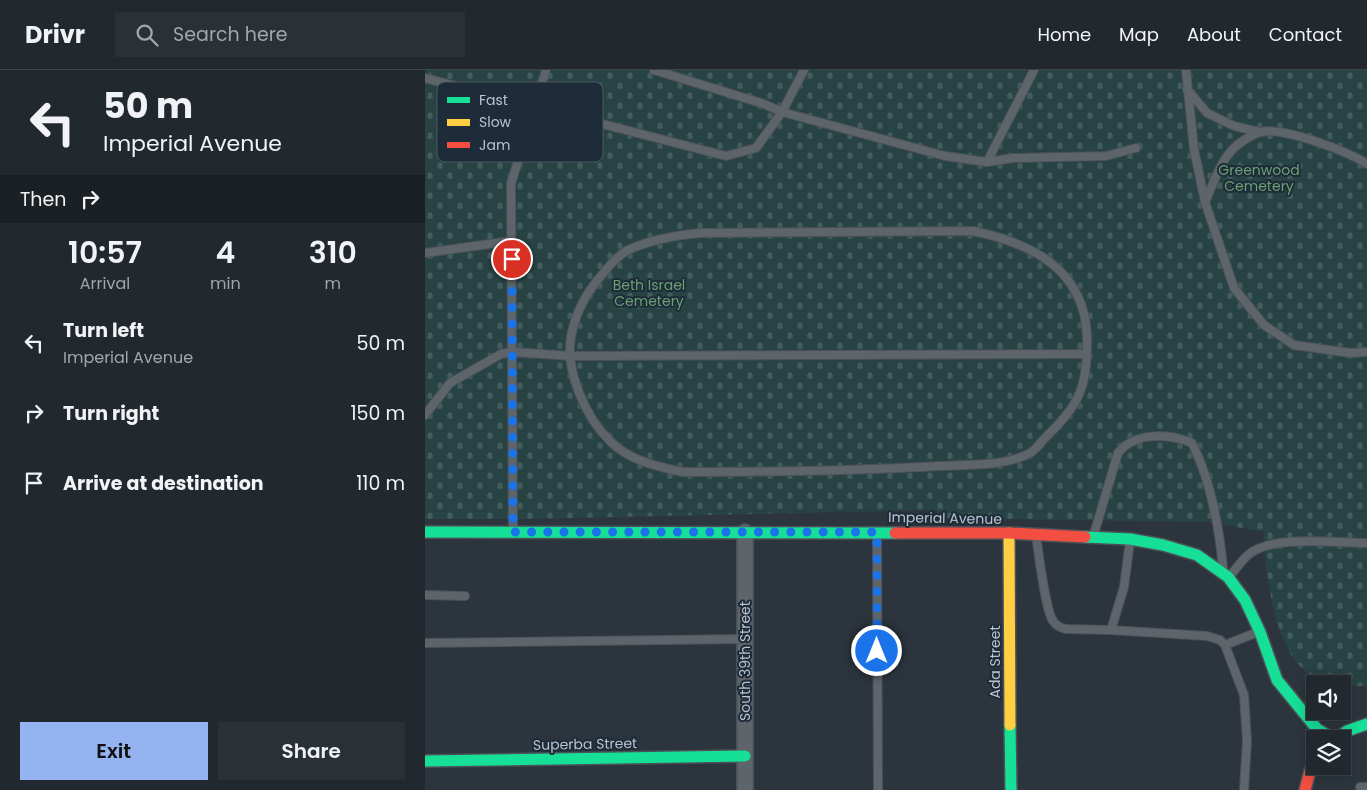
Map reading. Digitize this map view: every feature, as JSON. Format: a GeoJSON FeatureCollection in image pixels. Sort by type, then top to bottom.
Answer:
{"type":"FeatureCollection","features":[{"type":"Feature","properties":{"kind":"main road","name":"Imperial Avenue"},"geometry":{"type":"LineString","coordinates":[[425,532],[1009,533],[1130,539],[1197,556],[1226,576],[1245,600],[1260,632],[1277,680],[1319,730]]}},
{"type":"Feature","properties":{"kind":"main road","name":"Ada Street"},"geometry":{"type":"LineString","coordinates":[[1009,533],[1011,790]]}},
{"type":"Feature","properties":{"kind":"main road","name":"Imperial Avenue"},"geometry":{"type":"LineString","coordinates":[[1350,730],[1367,724]]}},
{"type":"Feature","properties":{"kind":"main road","name":"Superba Street"},"geometry":{"type":"LineString","coordinates":[[425,761],[745,756]]}},
{"type":"Feature","properties":{"kind":"main road"},"geometry":{"type":"LineString","coordinates":[[1305,790],[1309,775]]}},
{"type":"Feature","properties":{"kind":"street","name":"South 39th Street"},"geometry":{"type":"LineString","coordinates":[[745,532],[745,790]]}},
{"type":"Feature","properties":{"kind":"lane"},"geometry":{"type":"LineString","coordinates":[[542,82],[546,70]]}},
{"type":"Feature","properties":{"kind":"lane"},"geometry":{"type":"LineString","coordinates":[[654,70],[764,104],[782,112],[945,156],[987,162],[1013,158],[1106,156],[1136,148]]}},
{"type":"Feature","properties":{"kind":"lane"},"geometry":{"type":"LineString","coordinates":[[603,124],[726,156],[756,148],[782,112],[804,70]]}},
{"type":"Feature","properties":{"kind":"lane"},"geometry":{"type":"LineString","coordinates":[[987,162],[1034,70]]}},
{"type":"Feature","properties":{"kind":"lane"},"geometry":{"type":"LineString","coordinates":[[1186,70],[1194,149],[1205,202],[1234,288],[1264,325],[1294,345],[1349,353],[1367,352]]}},
{"type":"Feature","properties":{"kind":"lane"},"geometry":{"type":"LineString","coordinates":[[425,78],[440,82]]}},
{"type":"Feature","properties":{"kind":"lane"},"geometry":{"type":"LineString","coordinates":[[1187,88],[1207,113],[1234,126],[1260,132],[1300,136],[1331,147],[1367,164]]}},
{"type":"Feature","properties":{"kind":"lane"},"geometry":{"type":"LineString","coordinates":[[1205,202],[1218,174],[1234,148],[1260,132]]}},
{"type":"Feature","properties":{"kind":"lane"},"geometry":{"type":"LineString","coordinates":[[513,532],[511,184],[518,162]]}},
{"type":"Feature","properties":{"kind":"lane"},"geometry":{"type":"LineString","coordinates":[[963,231],[1003,237],[1035,251],[1056,267],[1074,286],[1082,306],[1088,330],[1080,391],[1062,421],[1031,453],[1009,461],[835,470],[683,472],[665,469],[629,455],[611,443],[585,409],[579,393],[571,356],[571,338],[589,290],[607,268],[627,251],[653,241],[677,235],[702,233],[963,231]]}},
{"type":"Feature","properties":{"kind":"lane"},"geometry":{"type":"LineString","coordinates":[[425,253],[511,241]]}},
{"type":"Feature","properties":{"kind":"lane"},"geometry":{"type":"LineString","coordinates":[[425,414],[450,383],[493,358],[513,352],[571,356],[1086,354]]}},
{"type":"Feature","properties":{"kind":"lane"},"geometry":{"type":"LineString","coordinates":[[1093,536],[1118,453],[1126,443],[1142,437],[1178,437],[1192,443],[1200,459],[1220,534],[1226,576]]}},
{"type":"Feature","properties":{"kind":"lane"},"geometry":{"type":"LineString","coordinates":[[877,532],[879,790]]}},
{"type":"Feature","properties":{"kind":"lane"},"geometry":{"type":"LineString","coordinates":[[1035,534],[1053,622],[1066,629],[1207,636],[1220,640],[1225,645],[1244,695],[1247,741],[1244,790]]}},
{"type":"Feature","properties":{"kind":"lane"},"geometry":{"type":"LineString","coordinates":[[1111,630],[1124,587],[1130,539]]}},
{"type":"Feature","properties":{"kind":"lane"},"geometry":{"type":"LineString","coordinates":[[1226,576],[1249,554],[1263,547],[1281,543],[1367,544]]}},
{"type":"Feature","properties":{"kind":"lane"},"geometry":{"type":"LineString","coordinates":[[425,595],[465,596]]}},
{"type":"Feature","properties":{"kind":"lane"},"geometry":{"type":"LineString","coordinates":[[1225,645],[1260,632]]}},
{"type":"Feature","properties":{"kind":"lane"},"geometry":{"type":"LineString","coordinates":[[425,643],[744,639]]}},
{"type":"Feature","properties":{"kind":"green space","name":"Beth Israel Cemetery"},"geometry":{"type":"Polygon","coordinates":[[[425,70],[1367,70],[1367,686],[1351,686],[1351,675],[1312,675],[1298,664],[1289,650],[1276,618],[1266,565],[1264,532],[1209,522],[937,518],[937,510],[528,519],[425,519],[425,70]]]}},
{"type":"Feature","properties":{"kind":"traffic: fast"},"geometry":{"type":"LineString","coordinates":[[425,532],[895,533]]}},
{"type":"Feature","properties":{"kind":"traffic: fast"},"geometry":{"type":"LineString","coordinates":[[1085,537],[1130,539],[1163,545],[1197,555],[1228,577],[1245,600],[1260,632],[1277,680],[1319,730]]}},
{"type":"Feature","properties":{"kind":"traffic: fast"},"geometry":{"type":"LineString","coordinates":[[1350,730],[1367,724]]}},
{"type":"Feature","properties":{"kind":"traffic: fast"},"geometry":{"type":"LineString","coordinates":[[1010,725],[1011,790]]}},
{"type":"Feature","properties":{"kind":"traffic: fast"},"geometry":{"type":"LineString","coordinates":[[425,761],[745,756]]}},
{"type":"Feature","properties":{"kind":"traffic: slow"},"geometry":{"type":"LineString","coordinates":[[1009,533],[1010,725]]}},
{"type":"Feature","properties":{"kind":"traffic: jam"},"geometry":{"type":"LineString","coordinates":[[895,533],[1009,533],[1085,537]]}},
{"type":"Feature","properties":{"kind":"traffic: jam"},"geometry":{"type":"LineString","coordinates":[[1305,790],[1309,775]]}},
{"type":"Feature","properties":{"kind":"route"},"geometry":{"type":"LineString","coordinates":[[512,259],[513,532],[877,532],[877,651]]}},
{"type":"Feature","properties":{"kind":"park label","name":"Greenwood Cemetery"},"geometry":{"type":"Point","coordinates":[1259,178]}}]}
